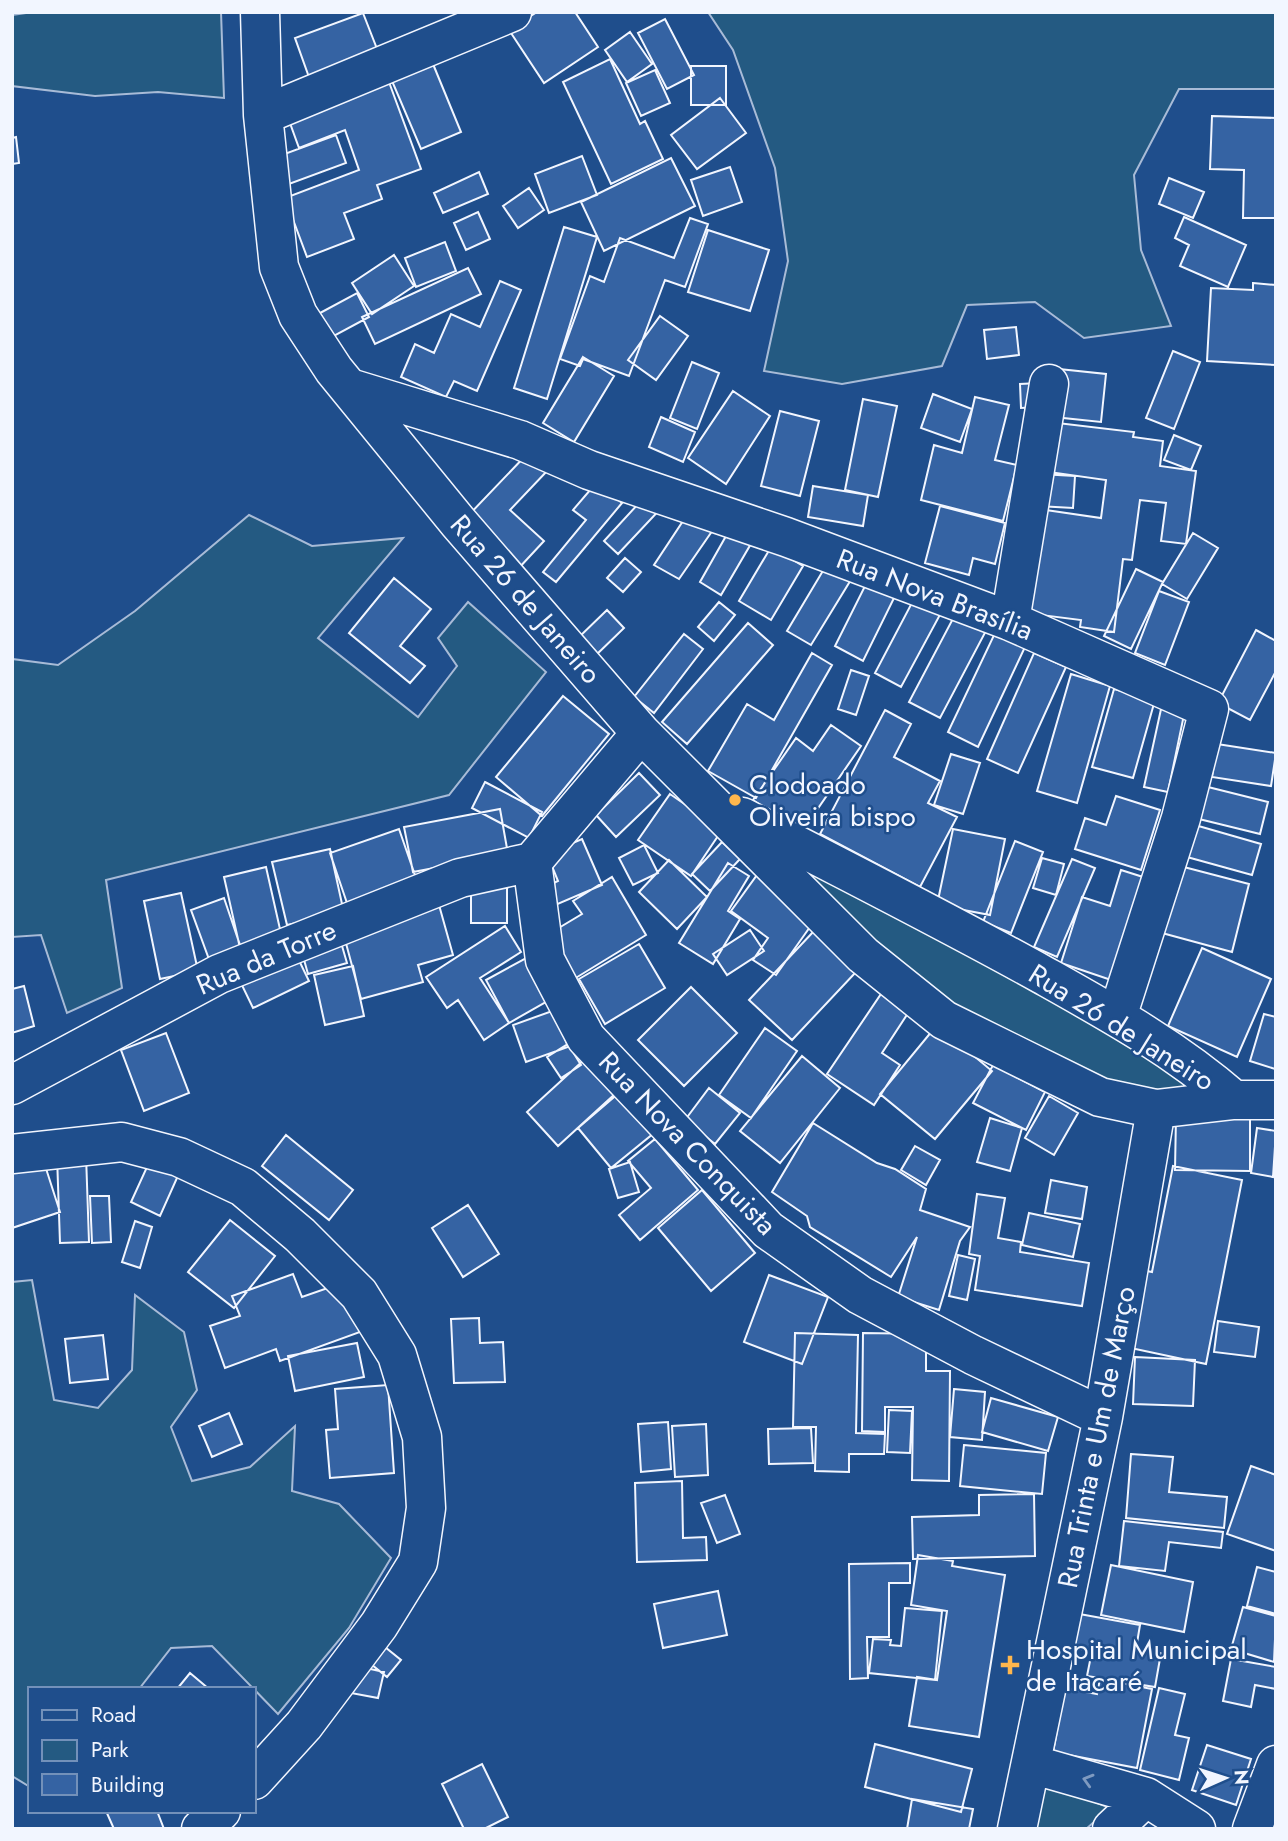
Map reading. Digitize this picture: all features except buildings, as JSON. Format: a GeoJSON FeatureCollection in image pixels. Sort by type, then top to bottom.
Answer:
{"type":"FeatureCollection","features":[{"type":"Feature","properties":{"kind":"street","name":"Rua 26 de Janeiro"},"geometry":{"type":"LineString","coordinates":[[260,12],[263,115],[279,267],[298,315],[334,370],[353,389],[458,522],[641,733],[863,954],[944,1020],[1032,1066],[1100,1097],[1156,1109],[1234,1100]]}},
{"type":"Feature","properties":{"kind":"street"},"geometry":{"type":"LineString","coordinates":[[263,115],[512,12]]}},
{"type":"Feature","properties":{"kind":"street"},"geometry":{"type":"LineString","coordinates":[[1010,621],[1049,384]]}},
{"type":"Feature","properties":{"kind":"street","name":"Rua Nova Brasília"},"geometry":{"type":"LineString","coordinates":[[353,389],[520,440],[589,470],[774,533],[1010,621],[1209,709],[1181,818],[1117,1017]]}},
{"type":"Feature","properties":{"kind":"street"},"geometry":{"type":"LineString","coordinates":[[532,862],[641,733]]}},
{"type":"Feature","properties":{"kind":"street","name":"Rua 26 de Janeiro"},"geometry":{"type":"LineString","coordinates":[[709,800],[982,941],[1117,1017],[1203,1073],[1234,1100]]}},
{"type":"Feature","properties":{"kind":"street","name":"Rua da Torre"},"geometry":{"type":"LineString","coordinates":[[12,1085],[219,974],[460,878],[532,862]]}},
{"type":"Feature","properties":{"kind":"street","name":"Rua Nova Conquista"},"geometry":{"type":"LineString","coordinates":[[532,862],[545,960],[586,1038],[768,1230],[860,1295],[973,1355],[1103,1417]]}},
{"type":"Feature","properties":{"kind":"street"},"geometry":{"type":"LineString","coordinates":[[1234,1100],[1276,1100]]}},
{"type":"Feature","properties":{"kind":"street","name":"Rua Trinta e Um de Março"},"geometry":{"type":"LineString","coordinates":[[1017,1829],[1103,1417],[1156,1109]]}},
{"type":"Feature","properties":{"kind":"street"},"geometry":{"type":"LineString","coordinates":[[12,1154],[122,1142],[180,1157],[243,1186],[300,1234],[359,1294],[397,1355],[422,1437],[426,1508],[418,1562],[379,1625],[304,1725],[256,1778]]}},
{"type":"Feature","properties":{"kind":"street"},"geometry":{"type":"LineString","coordinates":[[1031,1763],[1146,1797],[1196,1829]]}},
{"type":"Feature","properties":{"kind":"street"},"geometry":{"type":"LineString","coordinates":[[1252,1829],[1276,1765]]}},
{"type":"Feature","properties":{"kind":"street"},"geometry":{"type":"LineString","coordinates":[[1112,1829],[1146,1797]]}},
{"type":"Feature","properties":{"kind":"street"},"geometry":{"type":"LineString","coordinates":[[201,1829],[219,1813]]}},
{"type":"Feature","properties":{"kind":"green space"},"geometry":{"type":"Polygon","coordinates":[[[33,12],[221,12],[224,98],[158,92],[95,96],[12,86],[12,15],[33,12]]]}},
{"type":"Feature","properties":{"kind":"green space"},"geometry":{"type":"Polygon","coordinates":[[[708,12],[1276,12],[1276,89],[1179,89],[1134,175],[1141,250],[1171,326],[1084,338],[1035,302],[967,305],[942,366],[842,384],[764,371],[788,261],[775,168],[733,50],[708,12]]]}},
{"type":"Feature","properties":{"kind":"green space"},"geometry":{"type":"Polygon","coordinates":[[[249,515],[312,546],[403,538],[318,638],[418,717],[457,666],[438,638],[468,602],[546,672],[449,795],[106,880],[122,988],[67,1013],[41,935],[12,937],[12,659],[58,665],[135,611],[249,515]]]}},
{"type":"Feature","properties":{"kind":"green space"},"geometry":{"type":"Polygon","coordinates":[[[790,863],[1054,1000],[1207,1092],[1154,1092],[1067,1069],[1013,1041],[902,973],[790,863]]]}},
{"type":"Feature","properties":{"kind":"green space"},"geometry":{"type":"Polygon","coordinates":[[[32,1280],[54,1400],[98,1408],[132,1370],[135,1295],[184,1332],[197,1390],[171,1427],[192,1481],[250,1467],[295,1426],[292,1491],[339,1504],[391,1558],[349,1628],[278,1714],[256,1691],[256,1687],[252,1687],[212,1646],[171,1648],[141,1687],[28,1687],[28,1786],[12,1776],[12,1282],[32,1280]]]}},
{"type":"Feature","properties":{"kind":"green space"},"geometry":{"type":"Polygon","coordinates":[[[1039,1780],[1110,1808],[1086,1829],[1028,1829],[1039,1780]]]}},
{"type":"Feature","properties":{"kind":"place","name":"Clodoado Oliveira bispo"},"geometry":{"type":"Point","coordinates":[735,800]}},
{"type":"Feature","properties":{"kind":"place","name":"Hospital Municipal de Itacaré"},"geometry":{"type":"Point","coordinates":[1010,1665]}}]}
